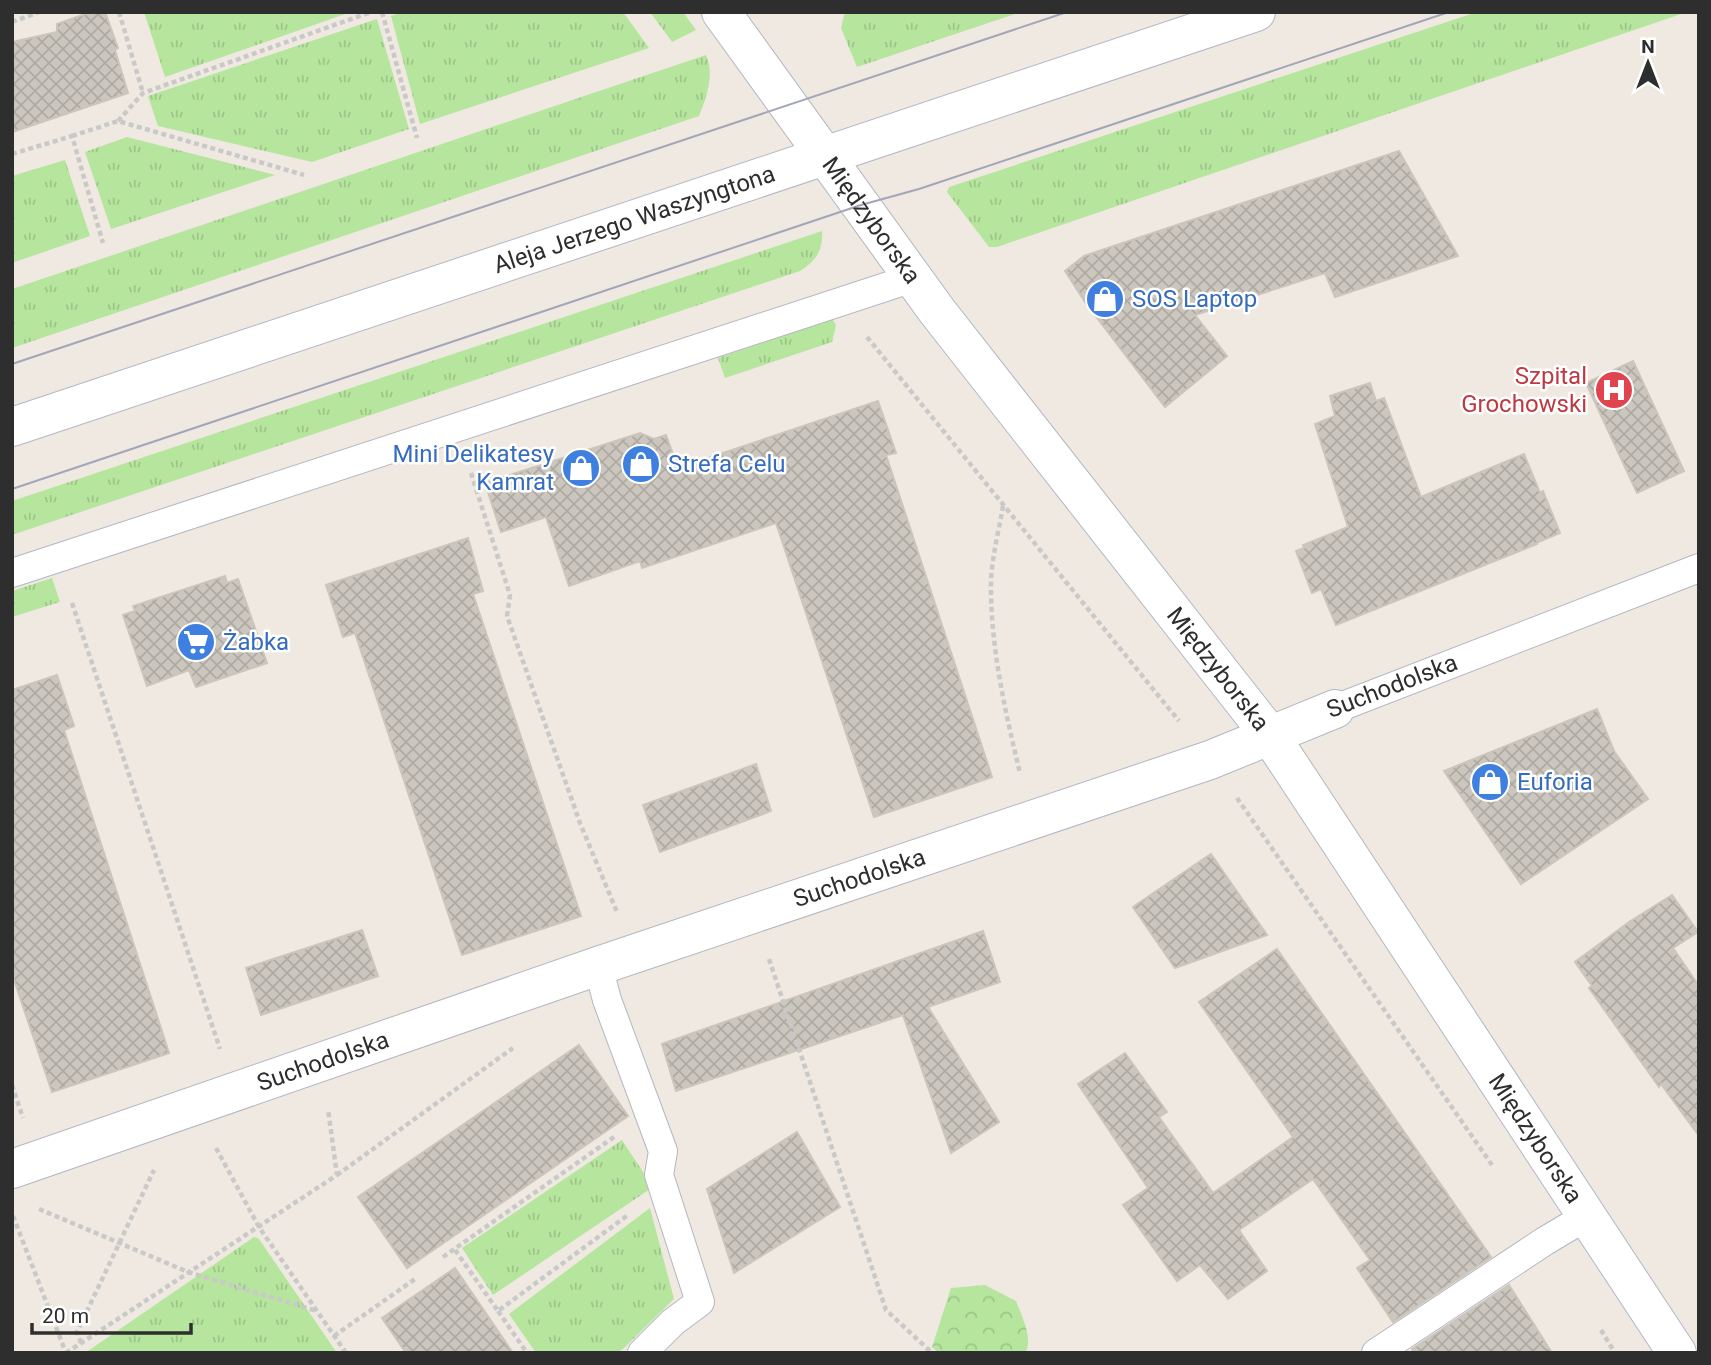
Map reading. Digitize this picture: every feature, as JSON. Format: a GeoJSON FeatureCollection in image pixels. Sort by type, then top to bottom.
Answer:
{"type":"FeatureCollection","features":[{"type":"Feature","properties":{"kind":"street","name":"Międzyborska"},"geometry":{"type":"LineString","coordinates":[[721,12],[913,278],[1269,734],[1677,1353]]}},
{"type":"Feature","properties":{"kind":"street","name":"Aleja Jerzego Waszyngtona"},"geometry":{"type":"LineString","coordinates":[[12,427],[1256,12]]}},
{"type":"Feature","properties":{"kind":"street","name":"Suchodolska"},"geometry":{"type":"LineString","coordinates":[[12,1169],[598,966],[1210,760],[1335,709]]}},
{"type":"Feature","properties":{"kind":"lane"},"geometry":{"type":"LineString","coordinates":[[12,573],[913,278]]}},
{"type":"Feature","properties":{"kind":"lane","name":"Suchodolska"},"geometry":{"type":"LineString","coordinates":[[1335,709],[1699,568]]}},
{"type":"Feature","properties":{"kind":"lane"},"geometry":{"type":"LineString","coordinates":[[598,966],[607,1000],[663,1151],[659,1175],[700,1302],[661,1332],[642,1353]]}},
{"type":"Feature","properties":{"kind":"lane"},"geometry":{"type":"LineString","coordinates":[[1376,1353],[1587,1216]]}},
{"type":"Feature","properties":{"kind":"path"},"geometry":{"type":"LineString","coordinates":[[12,22],[39,12]]}},
{"type":"Feature","properties":{"kind":"path"},"geometry":{"type":"LineString","coordinates":[[119,12],[143,93]]}},
{"type":"Feature","properties":{"kind":"path"},"geometry":{"type":"LineString","coordinates":[[12,154],[118,121],[143,93],[371,12]]}},
{"type":"Feature","properties":{"kind":"path"},"geometry":{"type":"LineString","coordinates":[[382,12],[417,138]]}},
{"type":"Feature","properties":{"kind":"path"},"geometry":{"type":"LineString","coordinates":[[118,121],[304,175]]}},
{"type":"Feature","properties":{"kind":"path"},"geometry":{"type":"LineString","coordinates":[[72,136],[103,243]]}},
{"type":"Feature","properties":{"kind":"path"},"geometry":{"type":"LineString","coordinates":[[866,334],[1210,760],[1498,1173]]}},
{"type":"Feature","properties":{"kind":"path"},"geometry":{"type":"LineString","coordinates":[[471,473],[510,595],[507,616],[580,823],[620,919]]}},
{"type":"Feature","properties":{"kind":"path"},"geometry":{"type":"LineString","coordinates":[[1003,505],[991,578],[992,613],[1005,714],[1023,782]]}},
{"type":"Feature","properties":{"kind":"path"},"geometry":{"type":"LineString","coordinates":[[72,603],[223,1056]]}},
{"type":"Feature","properties":{"kind":"path"},"geometry":{"type":"LineString","coordinates":[[765,947],[886,1310],[932,1353]]}},
{"type":"Feature","properties":{"kind":"path"},"geometry":{"type":"LineString","coordinates":[[12,1215],[66,1353],[337,1175],[518,1044]]}},
{"type":"Feature","properties":{"kind":"path"},"geometry":{"type":"LineString","coordinates":[[328,1102],[337,1175]]}},
{"type":"Feature","properties":{"kind":"path"},"geometry":{"type":"LineString","coordinates":[[194,1107],[259,1227],[345,1353]]}},
{"type":"Feature","properties":{"kind":"path"},"geometry":{"type":"LineString","coordinates":[[443,1258],[649,1112]]}},
{"type":"Feature","properties":{"kind":"path"},"geometry":{"type":"LineString","coordinates":[[81,1343],[77,1332],[156,1165]]}},
{"type":"Feature","properties":{"kind":"path"},"geometry":{"type":"LineString","coordinates":[[498,1311],[663,1189]]}},
{"type":"Feature","properties":{"kind":"path"},"geometry":{"type":"LineString","coordinates":[[35,1207],[188,1272],[317,1311]]}},
{"type":"Feature","properties":{"kind":"path"},"geometry":{"type":"LineString","coordinates":[[455,1250],[527,1353]]}},
{"type":"Feature","properties":{"kind":"path"},"geometry":{"type":"LineString","coordinates":[[334,1336],[415,1279]]}},
{"type":"Feature","properties":{"kind":"path"},"geometry":{"type":"LineString","coordinates":[[1594,1319],[1615,1353]]}},
{"type":"Feature","properties":{"kind":"green space"},"geometry":{"type":"Polygon","coordinates":[[[144,12],[351,12],[165,77],[144,12]]]}},
{"type":"Feature","properties":{"kind":"green space"},"geometry":{"type":"Polygon","coordinates":[[[402,12],[623,12],[649,48],[420,124],[391,16],[402,12]]]}},
{"type":"Feature","properties":{"kind":"green space"},"geometry":{"type":"Polygon","coordinates":[[[650,12],[683,12],[696,30],[672,42],[650,12]]]}},
{"type":"Feature","properties":{"kind":"green space"},"geometry":{"type":"Polygon","coordinates":[[[845,12],[1021,12],[857,67],[841,28],[845,12]]]}},
{"type":"Feature","properties":{"kind":"green space"},"geometry":{"type":"Polygon","coordinates":[[[1477,12],[1687,12],[997,247],[989,247],[947,192],[949,187],[1477,12]]]}},
{"type":"Feature","properties":{"kind":"green space"},"geometry":{"type":"Polygon","coordinates":[[[377,19],[409,129],[312,162],[158,126],[148,96],[377,19]]]}},
{"type":"Feature","properties":{"kind":"green space"},"geometry":{"type":"Polygon","coordinates":[[[706,55],[710,78],[699,116],[12,348],[12,289],[706,55]]]}},
{"type":"Feature","properties":{"kind":"green space"},"geometry":{"type":"Polygon","coordinates":[[[127,137],[275,175],[111,229],[85,152],[127,137]]]}},
{"type":"Feature","properties":{"kind":"green space"},"geometry":{"type":"Polygon","coordinates":[[[65,160],[90,236],[12,263],[12,176],[65,160]]]}},
{"type":"Feature","properties":{"kind":"green space"},"geometry":{"type":"Polygon","coordinates":[[[822,231],[818,254],[800,271],[12,535],[12,501],[822,231]]]}},
{"type":"Feature","properties":{"kind":"green space"},"geometry":{"type":"Polygon","coordinates":[[[832,318],[836,325],[832,342],[725,378],[718,358],[832,318]]]}},
{"type":"Feature","properties":{"kind":"green space"},"geometry":{"type":"Polygon","coordinates":[[[52,578],[60,602],[12,617],[12,591],[52,578]]]}},
{"type":"Feature","properties":{"kind":"green space"},"geometry":{"type":"Polygon","coordinates":[[[622,1140],[653,1187],[493,1295],[462,1248],[622,1140]]]}},
{"type":"Feature","properties":{"kind":"green space"},"geometry":{"type":"Polygon","coordinates":[[[650,1208],[674,1299],[617,1353],[536,1353],[509,1314],[650,1208]]]}},
{"type":"Feature","properties":{"kind":"green space"},"geometry":{"type":"Polygon","coordinates":[[[254,1237],[259,1239],[337,1353],[85,1353],[254,1237]]]}},
{"type":"Feature","properties":{"kind":"green space"},"geometry":{"type":"Polygon","coordinates":[[[985,1285],[1016,1301],[1027,1334],[1025,1353],[939,1353],[932,1347],[951,1288],[985,1285]]]}},
{"type":"Feature","properties":{"kind":"building"},"geometry":{"type":"Polygon","coordinates":[[[91,12],[105,12],[118,48],[115,50],[128,93],[12,132],[12,42],[57,32],[57,24],[91,12]]]}},
{"type":"Feature","properties":{"kind":"building"},"geometry":{"type":"Polygon","coordinates":[[[1399,151],[1458,256],[1335,297],[1325,273],[1195,315],[1227,356],[1165,407],[1085,302],[1065,271],[1084,256],[1399,151]]]}},
{"type":"Feature","properties":{"kind":"building"},"geometry":{"type":"Polygon","coordinates":[[[1633,361],[1684,471],[1637,493],[1586,383],[1633,361]]]}},
{"type":"Feature","properties":{"kind":"building"},"geometry":{"type":"Polygon","coordinates":[[[1370,383],[1376,401],[1384,398],[1421,497],[1524,454],[1560,533],[1336,625],[1321,589],[1312,593],[1296,551],[1304,548],[1303,545],[1348,527],[1315,424],[1335,416],[1330,396],[1370,383]]]}},
{"type":"Feature","properties":{"kind":"building"},"geometry":{"type":"Polygon","coordinates":[[[878,401],[896,453],[886,455],[992,777],[874,817],[776,523],[642,568],[640,561],[569,586],[546,517],[501,532],[485,483],[640,433],[654,439],[666,435],[678,468],[878,401]]]}},
{"type":"Feature","properties":{"kind":"building"},"geometry":{"type":"Polygon","coordinates":[[[468,538],[483,591],[473,594],[581,916],[462,955],[355,633],[343,637],[326,585],[468,538]]]}},
{"type":"Feature","properties":{"kind":"building","name":"Żabka"},"geometry":{"type":"Polygon","coordinates":[[[225,576],[227,583],[238,579],[267,663],[196,687],[189,670],[147,686],[123,615],[135,611],[133,606],[225,576]]]}},
{"type":"Feature","properties":{"kind":"building"},"geometry":{"type":"Polygon","coordinates":[[[57,675],[74,726],[64,730],[169,1053],[52,1092],[12,974],[12,690],[57,675]]]}},
{"type":"Feature","properties":{"kind":"building"},"geometry":{"type":"Polygon","coordinates":[[[1597,709],[1614,751],[1648,799],[1521,884],[1444,771],[1597,709]]]}},
{"type":"Feature","properties":{"kind":"building"},"geometry":{"type":"Polygon","coordinates":[[[756,764],[771,811],[660,852],[643,805],[756,764]]]}},
{"type":"Feature","properties":{"kind":"building"},"geometry":{"type":"Polygon","coordinates":[[[1211,854],[1267,935],[1175,968],[1133,907],[1211,854]]]}},
{"type":"Feature","properties":{"kind":"building"},"geometry":{"type":"Polygon","coordinates":[[[1672,895],[1698,932],[1673,948],[1699,986],[1699,1136],[1661,1084],[1659,1087],[1589,988],[1592,986],[1575,962],[1629,922],[1672,895]]]}},
{"type":"Feature","properties":{"kind":"building"},"geometry":{"type":"Polygon","coordinates":[[[362,930],[378,976],[261,1015],[246,968],[362,930]]]}},
{"type":"Feature","properties":{"kind":"building"},"geometry":{"type":"Polygon","coordinates":[[[983,931],[1000,982],[928,1007],[999,1122],[951,1153],[903,1015],[676,1091],[662,1044],[983,931]]]}},
{"type":"Feature","properties":{"kind":"building"},"geometry":{"type":"Polygon","coordinates":[[[1277,949],[1491,1257],[1393,1322],[1357,1268],[1370,1260],[1313,1179],[1239,1230],[1267,1271],[1228,1299],[1200,1265],[1177,1281],[1123,1205],[1148,1188],[1078,1084],[1125,1053],[1167,1112],[1159,1117],[1213,1193],[1293,1137],[1199,1002],[1277,949]]]}},
{"type":"Feature","properties":{"kind":"building"},"geometry":{"type":"Polygon","coordinates":[[[579,1045],[628,1116],[407,1268],[358,1197],[579,1045]]]}},
{"type":"Feature","properties":{"kind":"building"},"geometry":{"type":"Polygon","coordinates":[[[797,1132],[840,1207],[734,1273],[707,1189],[797,1132]]]}},
{"type":"Feature","properties":{"kind":"building"},"geometry":{"type":"Polygon","coordinates":[[[455,1268],[513,1353],[406,1353],[382,1318],[455,1268]]]}},
{"type":"Feature","properties":{"kind":"building"},"geometry":{"type":"Polygon","coordinates":[[[1509,1285],[1552,1353],[1414,1353],[1412,1349],[1509,1285]]]}},
{"type":"Feature","properties":{"kind":"tram line"},"geometry":{"type":"LineString","coordinates":[[12,364],[1067,12]]}},
{"type":"Feature","properties":{"kind":"tram line"},"geometry":{"type":"LineString","coordinates":[[12,489],[1449,12]]}},
{"type":"Feature","properties":{"kind":"place","name":"SOS Laptop"},"geometry":{"type":"Point","coordinates":[1105,299]}},
{"type":"Feature","properties":{"kind":"place","name":"Szpital Grochowski"},"geometry":{"type":"Point","coordinates":[1614,390]}},
{"type":"Feature","properties":{"kind":"place","name":"Strefa Celu"},"geometry":{"type":"Point","coordinates":[641,464]}},
{"type":"Feature","properties":{"kind":"place","name":"Mini Delikatesy Kamrat"},"geometry":{"type":"Point","coordinates":[581,468]}},
{"type":"Feature","properties":{"kind":"place","name":"Żabka"},"geometry":{"type":"Point","coordinates":[196,642]}},
{"type":"Feature","properties":{"kind":"place","name":"Euforia"},"geometry":{"type":"Point","coordinates":[1490,782]}}]}
